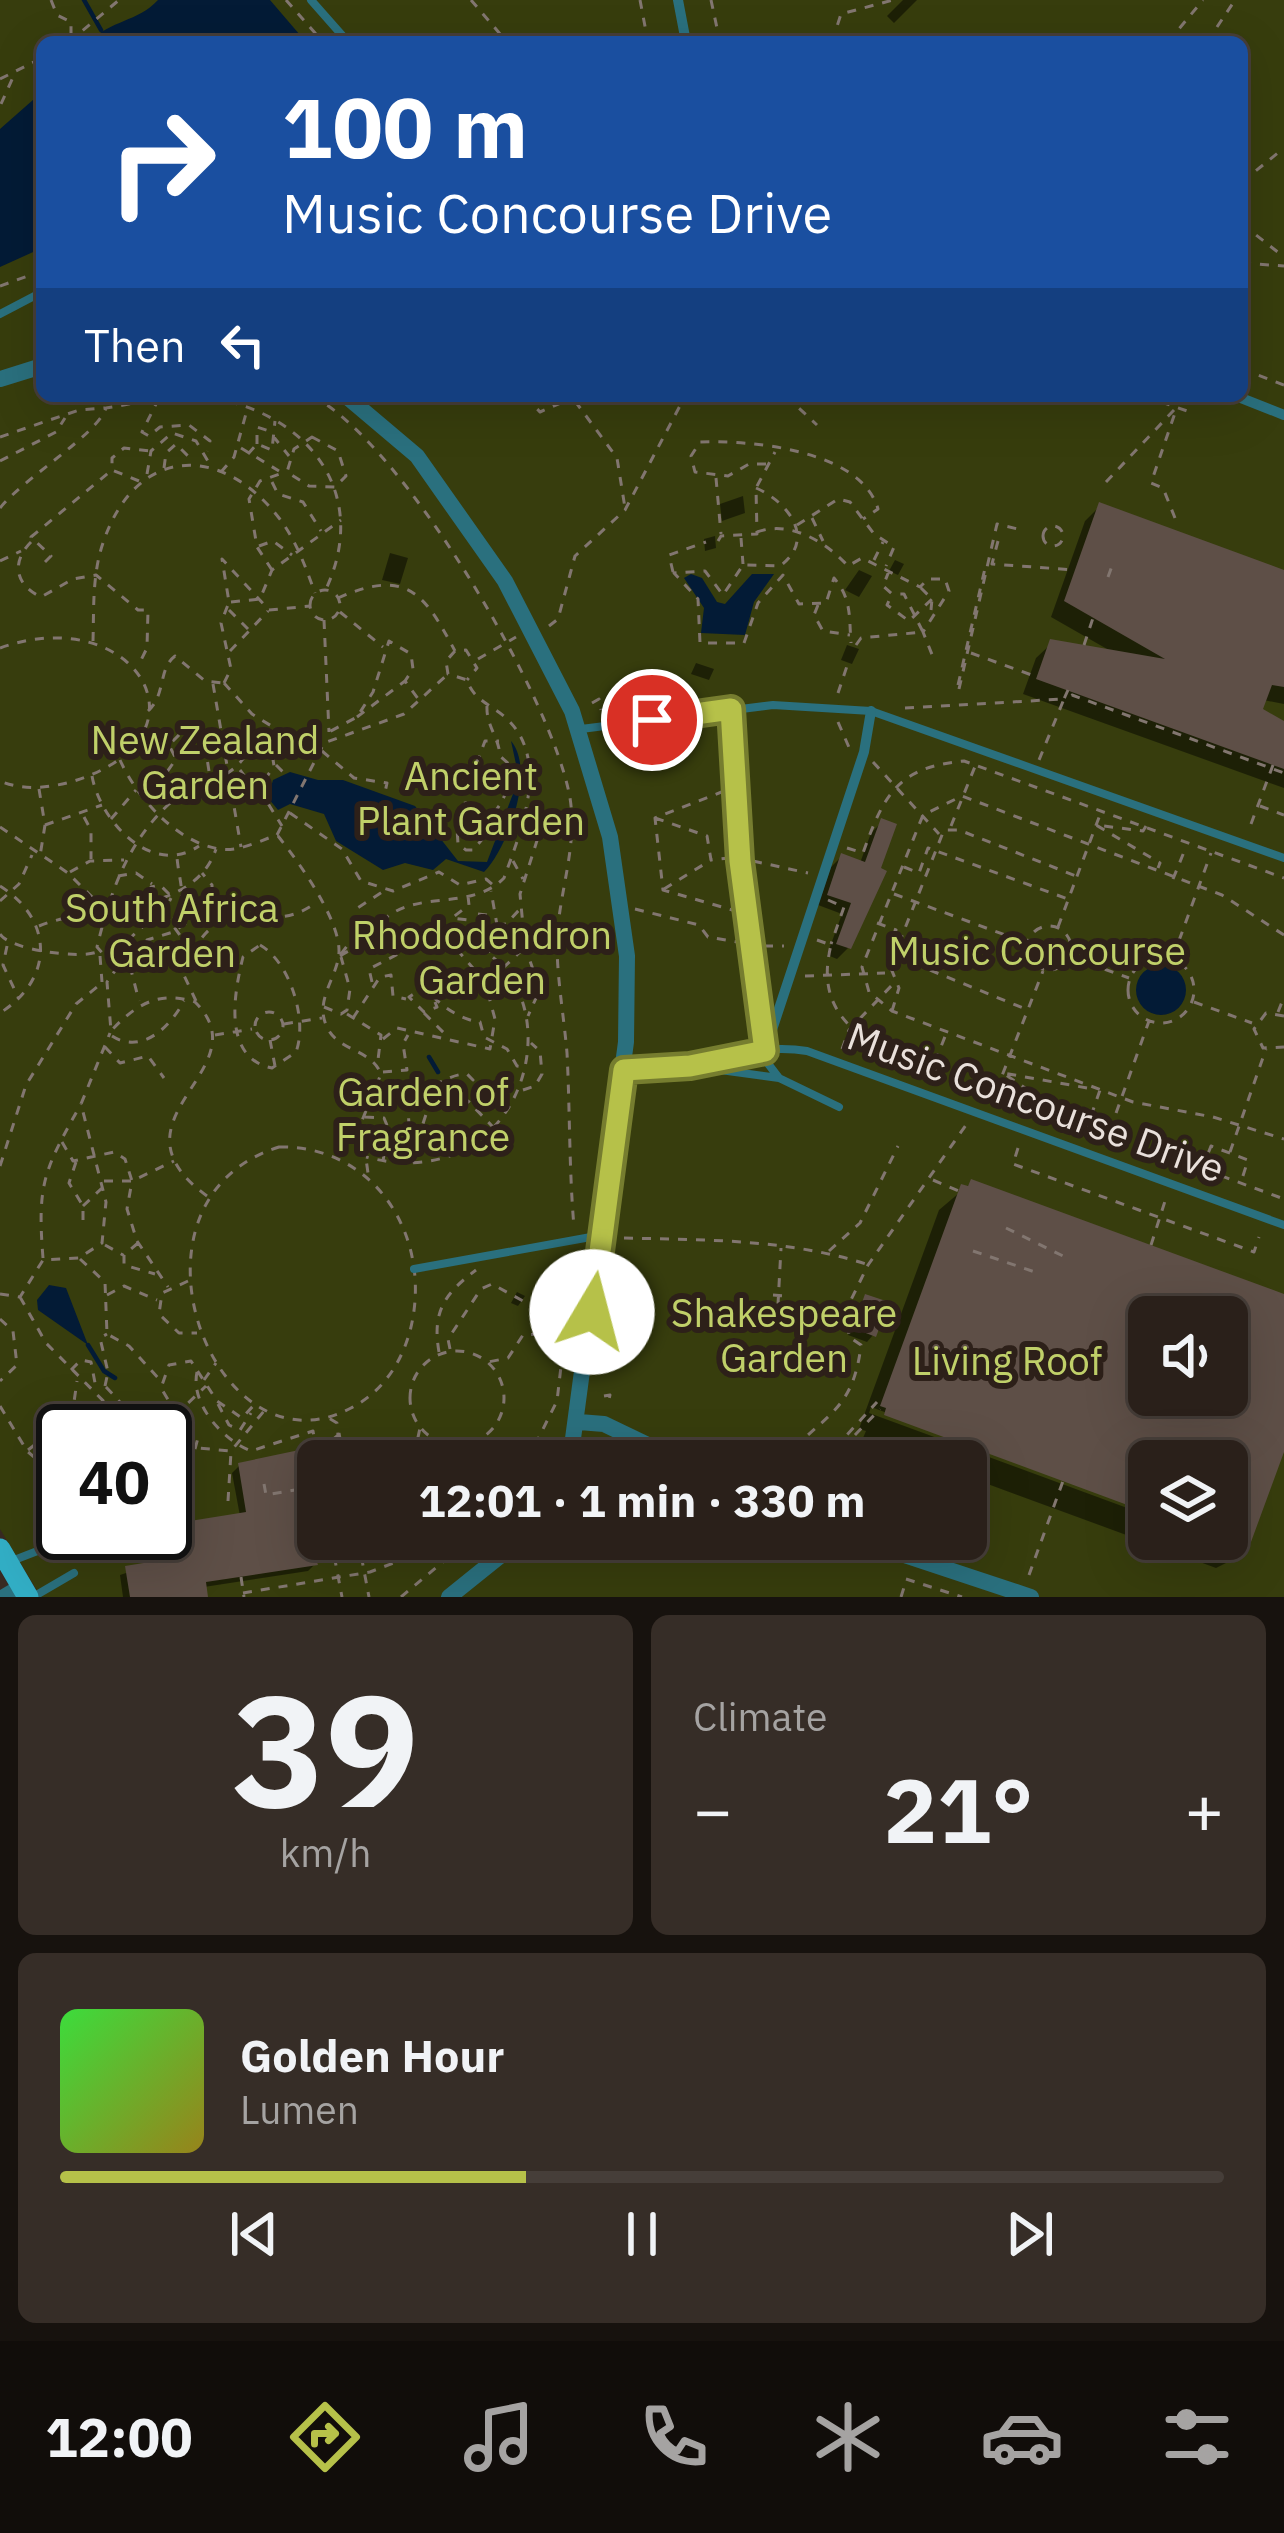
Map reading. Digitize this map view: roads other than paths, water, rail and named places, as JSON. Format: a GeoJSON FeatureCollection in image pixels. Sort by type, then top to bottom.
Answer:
{"type":"FeatureCollection","features":[{"type":"Feature","properties":{"kind":"main road"},"geometry":{"type":"LineString","coordinates":[[4,1556],[21,1594]]}},
{"type":"Feature","properties":{"kind":"street"},"geometry":{"type":"LineString","coordinates":[[678,0],[685,36]]}},
{"type":"Feature","properties":{"kind":"street"},"geometry":{"type":"LineString","coordinates":[[0,380],[36,368]]}},
{"type":"Feature","properties":{"kind":"street"},"geometry":{"type":"LineString","coordinates":[[1248,401],[1284,415]]}},
{"type":"Feature","properties":{"kind":"street"},"geometry":{"type":"LineString","coordinates":[[353,402],[417,456],[472,529],[533,631],[580,730],[604,809],[622,905],[628,984],[624,1070],[575,1440]]}},
{"type":"Feature","properties":{"kind":"street"},"geometry":{"type":"LineString","coordinates":[[765,1051],[820,871],[864,752],[871,711]]}},
{"type":"Feature","properties":{"kind":"street"},"geometry":{"type":"LineString","coordinates":[[579,1422],[604,1424],[637,1440]]}},
{"type":"Feature","properties":{"kind":"street"},"geometry":{"type":"LineString","coordinates":[[449,1597],[495,1560]]}},
{"type":"Feature","properties":{"kind":"street"},"geometry":{"type":"LineString","coordinates":[[919,1560],[1031,1597]]}},
{"type":"Feature","properties":{"kind":"lane"},"geometry":{"type":"LineString","coordinates":[[311,0],[343,36]]}},
{"type":"Feature","properties":{"kind":"lane"},"geometry":{"type":"LineString","coordinates":[[0,314],[36,295]]}},
{"type":"Feature","properties":{"kind":"lane"},"geometry":{"type":"LineString","coordinates":[[580,730],[804,704],[871,711],[1284,858]]}},
{"type":"Feature","properties":{"kind":"lane"},"geometry":{"type":"LineString","coordinates":[[731,709],[734,802],[765,1051],[779,1078]]}},
{"type":"Feature","properties":{"kind":"lane","name":"Music Concourse Drive"},"geometry":{"type":"LineString","coordinates":[[624,1070],[690,1066],[793,1048],[820,1054],[1284,1225]]}},
{"type":"Feature","properties":{"kind":"lane"},"geometry":{"type":"LineString","coordinates":[[690,1066],[707,1072],[779,1078],[839,1107]]}},
{"type":"Feature","properties":{"kind":"lane"},"geometry":{"type":"LineString","coordinates":[[414,1269],[602,1235]]}},
{"type":"Feature","properties":{"kind":"lane"},"geometry":{"type":"LineString","coordinates":[[4,1556],[36,1549]]}},
{"type":"Feature","properties":{"kind":"lane"},"geometry":{"type":"LineString","coordinates":[[21,1594],[74,1574]]}},
{"type":"Feature","properties":{"kind":"water"},"geometry":{"type":"Polygon","coordinates":[[[158,0],[270,0],[301,36],[97,36],[158,0]]]}},
{"type":"Feature","properties":{"kind":"water"},"geometry":{"type":"Polygon","coordinates":[[[36,97],[36,251],[0,267],[0,129],[36,97]]]}},
{"type":"Feature","properties":{"kind":"water"},"geometry":{"type":"Polygon","coordinates":[[[691,574],[702,578],[717,602],[725,604],[752,574],[774,574],[754,602],[745,635],[701,633],[704,608],[684,578],[691,574]]]}},
{"type":"Feature","properties":{"kind":"water"},"geometry":{"type":"Polygon","coordinates":[[[511,741],[521,770],[520,789],[510,828],[484,872],[446,859],[433,870],[405,863],[383,870],[336,841],[324,814],[290,804],[278,810],[268,798],[273,780],[290,772],[318,780],[343,780],[415,806],[458,861],[487,862],[519,778],[511,741]]]}},
{"type":"Feature","properties":{"kind":"water"},"geometry":{"type":"Polygon","coordinates":[[[1161,965],[1179,972],[1186,990],[1179,1008],[1161,1015],[1143,1008],[1136,990],[1143,972],[1161,965]]]}},
{"type":"Feature","properties":{"kind":"water"},"geometry":{"type":"Polygon","coordinates":[[[49,1285],[66,1288],[88,1345],[38,1310],[37,1300],[49,1285]]]}},
{"type":"Feature","properties":{"kind":"waterway"},"geometry":{"type":"LineString","coordinates":[[84,0],[101,30]]}},
{"type":"Feature","properties":{"kind":"waterway"},"geometry":{"type":"LineString","coordinates":[[429,1057],[438,1072]]}},
{"type":"Feature","properties":{"kind":"waterway"},"geometry":{"type":"LineString","coordinates":[[88,1345],[104,1371],[115,1378]]}},
{"type":"Feature","properties":{"kind":"park label","name":"New Zealand Garden"},"geometry":{"type":"Point","coordinates":[205,762]}},
{"type":"Feature","properties":{"kind":"park label","name":"Ancient Plant Garden"},"geometry":{"type":"Point","coordinates":[471,798]}},
{"type":"Feature","properties":{"kind":"park label","name":"South Africa Garden"},"geometry":{"type":"Point","coordinates":[172,930]}},
{"type":"Feature","properties":{"kind":"park label","name":"Music Concourse"},"geometry":{"type":"Point","coordinates":[1037,951]}},
{"type":"Feature","properties":{"kind":"park label","name":"Rhododendron Garden"},"geometry":{"type":"Point","coordinates":[482,958]}},
{"type":"Feature","properties":{"kind":"park label","name":"Garden of Fragrance"},"geometry":{"type":"Point","coordinates":[423,1114]}},
{"type":"Feature","properties":{"kind":"park label","name":"Shakespeare Garden"},"geometry":{"type":"Point","coordinates":[784,1336]}},
{"type":"Feature","properties":{"kind":"park label","name":"Living Roof"},"geometry":{"type":"Point","coordinates":[1007,1361]}}]}
